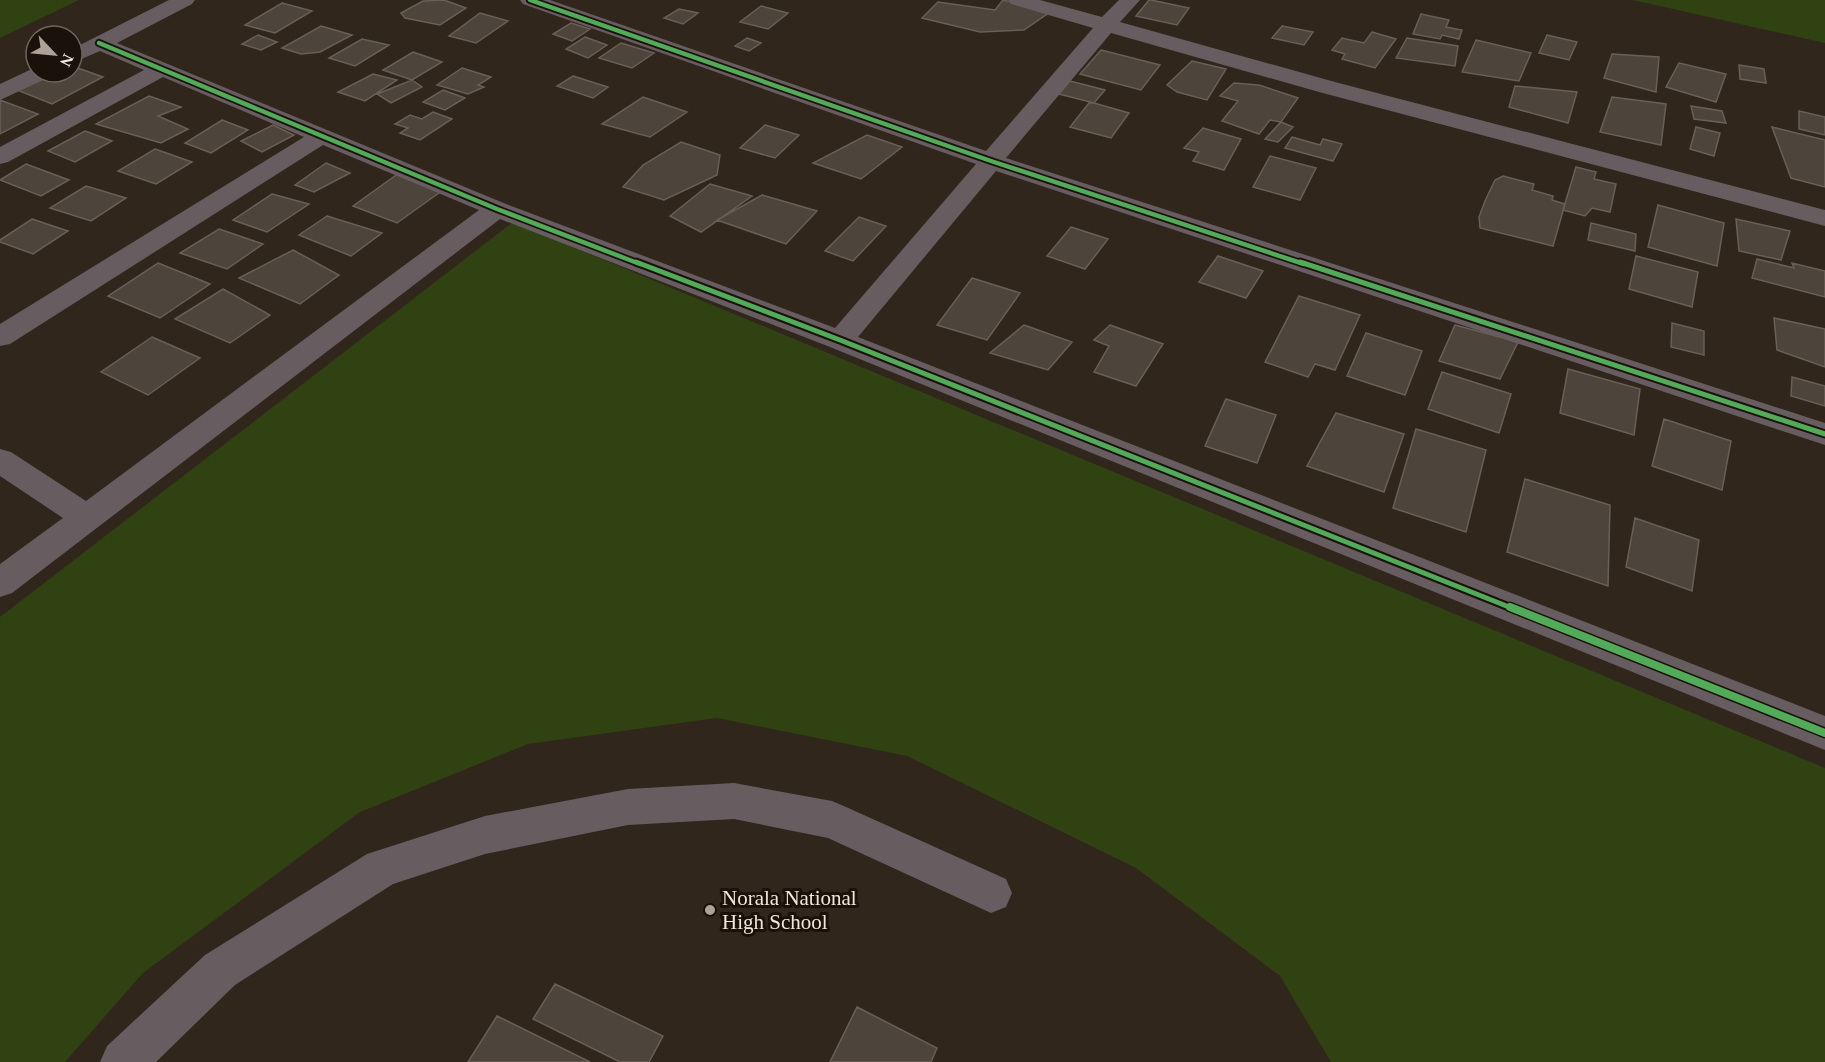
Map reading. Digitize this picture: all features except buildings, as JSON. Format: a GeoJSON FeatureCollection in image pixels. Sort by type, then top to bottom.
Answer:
{"type":"FeatureCollection","features":[{"type":"Feature","properties":{"kind":"street"},"geometry":{"type":"LineString","coordinates":[[84,51],[185,0]]}},
{"type":"Feature","properties":{"kind":"street"},"geometry":{"type":"LineString","coordinates":[[530,0],[991,161],[1825,434]]}},
{"type":"Feature","properties":{"kind":"street"},"geometry":{"type":"LineString","coordinates":[[1018,0],[1327,87],[1825,218]]}},
{"type":"Feature","properties":{"kind":"street"},"geometry":{"type":"LineString","coordinates":[[840,340],[1106,25],[1130,0]]}},
{"type":"Feature","properties":{"kind":"street"},"geometry":{"type":"LineString","coordinates":[[99,43],[497,209],[840,340],[1825,733]]}},
{"type":"Feature","properties":{"kind":"street"},"geometry":{"type":"LineString","coordinates":[[0,158],[162,69]]}},
{"type":"Feature","properties":{"kind":"street"},"geometry":{"type":"LineString","coordinates":[[0,93],[24,81]]}},
{"type":"Feature","properties":{"kind":"street"},"geometry":{"type":"LineString","coordinates":[[0,337],[321,136]]}},
{"type":"Feature","properties":{"kind":"street"},"geometry":{"type":"LineString","coordinates":[[0,583],[497,209]]}},
{"type":"Feature","properties":{"kind":"street"},"geometry":{"type":"LineString","coordinates":[[0,460],[86,517]]}},
{"type":"Feature","properties":{"kind":"street"},"geometry":{"type":"LineString","coordinates":[[123,1062],[220,970],[381,868],[485,835],[628,807],[734,801],[832,820],[991,893]]}},
{"type":"Feature","properties":{"kind":"green space"},"geometry":{"type":"Polygon","coordinates":[[[0,0],[79,0],[29,24],[24,24],[24,26],[0,38],[0,0]]]}},
{"type":"Feature","properties":{"kind":"green space"},"geometry":{"type":"Polygon","coordinates":[[[1633,0],[1825,0],[1825,43],[1633,0]]]}},
{"type":"Feature","properties":{"kind":"green space"},"geometry":{"type":"Polygon","coordinates":[[[513,222],[1825,768],[1825,1062],[1331,1062],[1280,976],[1136,868],[907,756],[717,718],[528,744],[360,812],[143,973],[65,1062],[0,1062],[0,617],[513,222]]]}},
{"type":"Feature","properties":{"kind":"cycle path"},"geometry":{"type":"LineString","coordinates":[[530,0],[991,161],[1825,434]]}},
{"type":"Feature","properties":{"kind":"cycle path"},"geometry":{"type":"LineString","coordinates":[[99,43],[497,209],[840,340],[1825,733]]}},
{"type":"Feature","properties":{"kind":"place","name":"Norala National High School"},"geometry":{"type":"Point","coordinates":[710,910]}}]}
